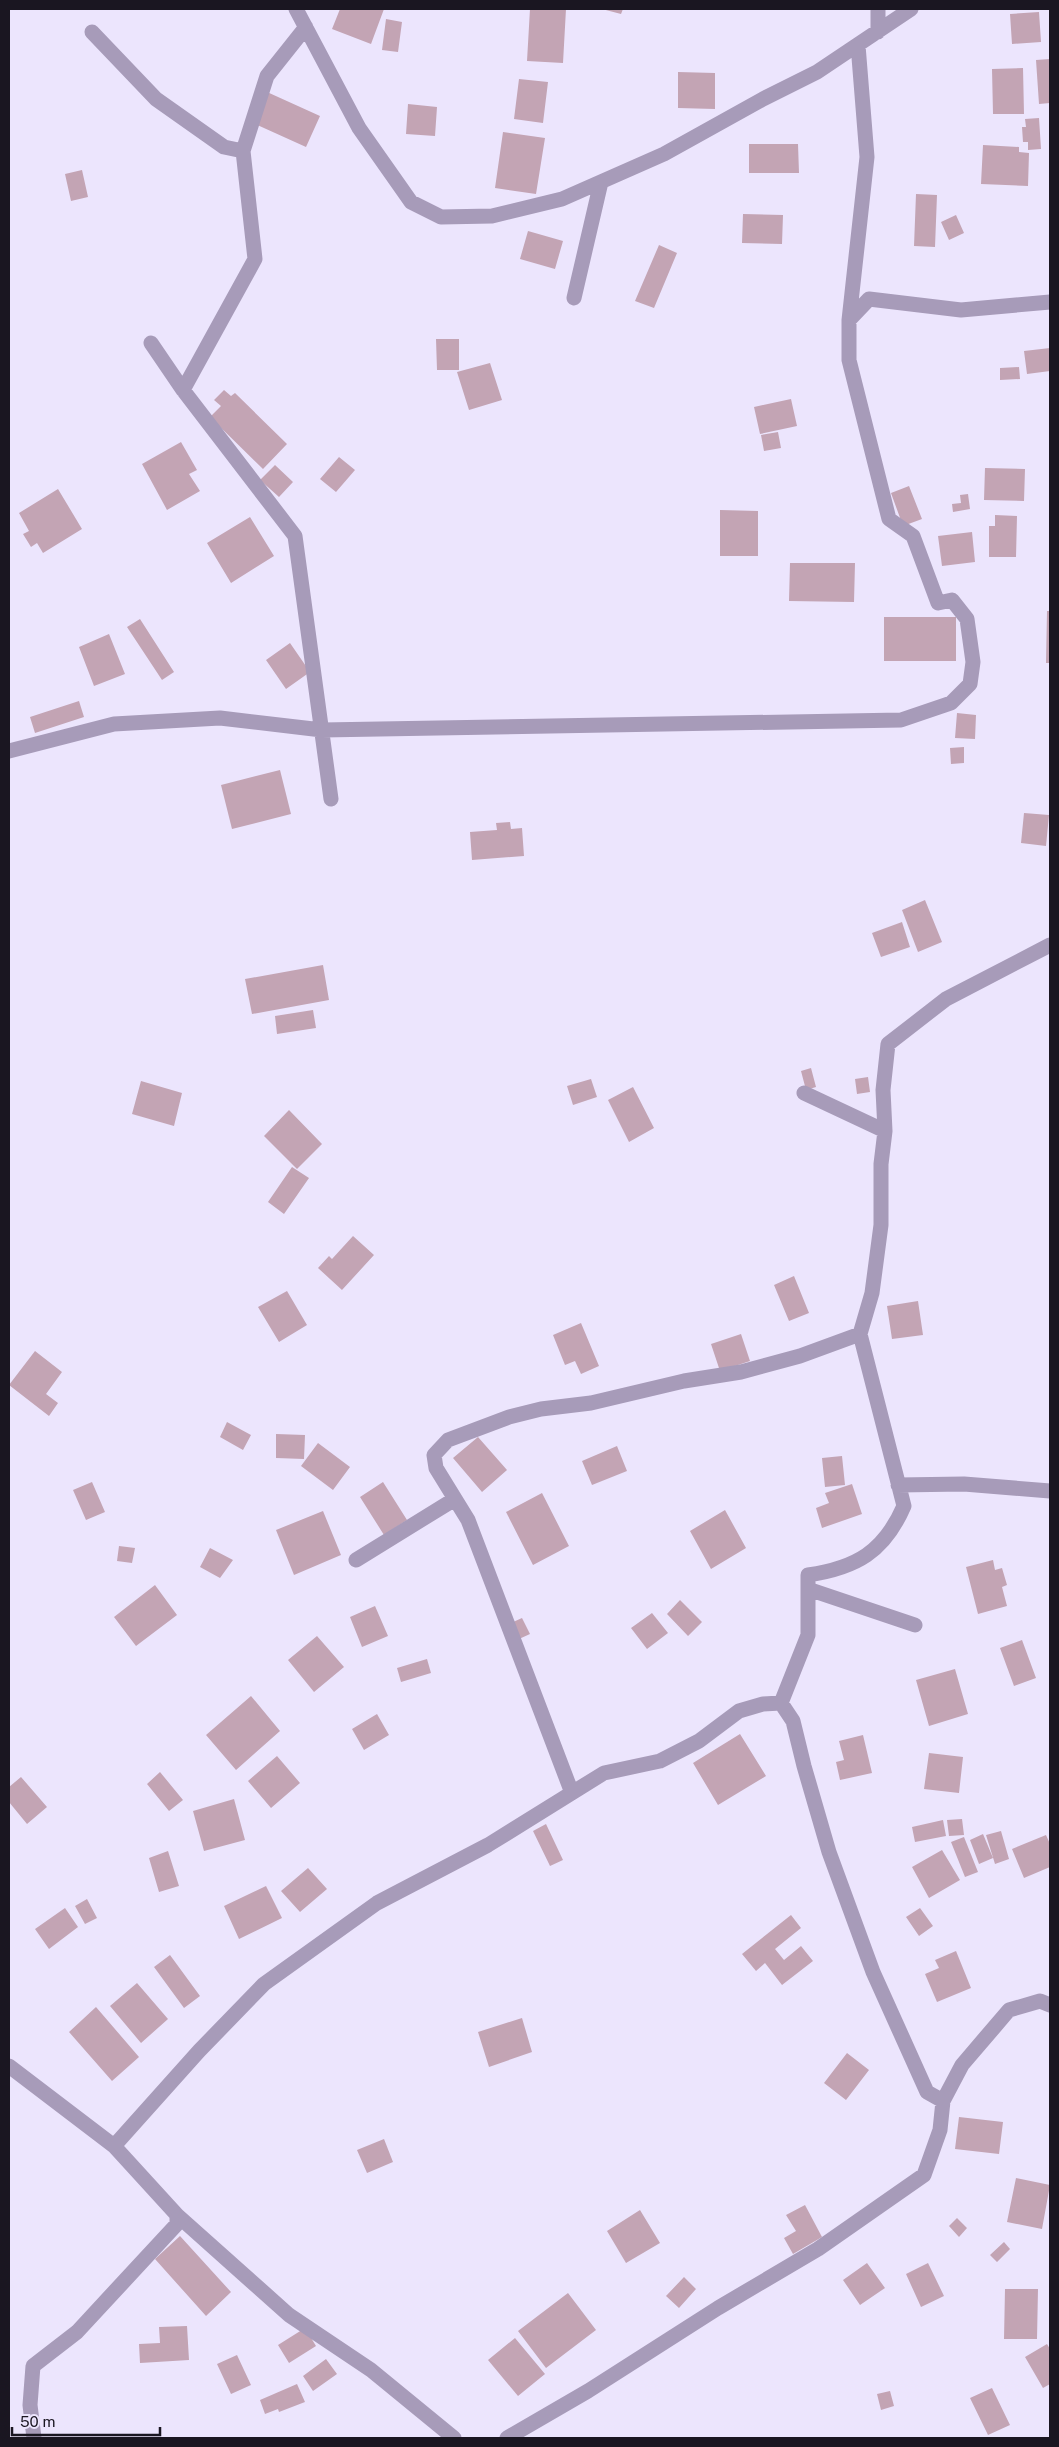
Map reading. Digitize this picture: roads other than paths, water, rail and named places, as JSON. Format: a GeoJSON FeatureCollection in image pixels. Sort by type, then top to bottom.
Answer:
{"type":"FeatureCollection","features":[{"type":"Feature","properties":{"kind":"street"},"geometry":{"type":"LineString","coordinates":[[296,9],[359,128],[410,202],[441,217],[492,216],[562,199],[601,182],[664,154],[763,99],[817,72],[911,9]]}},
{"type":"Feature","properties":{"kind":"street"},"geometry":{"type":"LineString","coordinates":[[878,9],[878,32]]}},
{"type":"Feature","properties":{"kind":"street"},"geometry":{"type":"LineString","coordinates":[[183,390],[255,258],[243,151],[267,76],[306,26]]}},
{"type":"Feature","properties":{"kind":"street"},"geometry":{"type":"LineString","coordinates":[[92,32],[156,99],[224,147],[243,151]]}},
{"type":"Feature","properties":{"kind":"street"},"geometry":{"type":"LineString","coordinates":[[9,751],[114,724],[220,718],[322,730],[901,720],[950,703],[970,684],[973,662],[967,620],[952,600],[938,603],[913,536],[889,519],[849,360],[849,320],[867,157],[858,45]]}},
{"type":"Feature","properties":{"kind":"street"},"geometry":{"type":"LineString","coordinates":[[574,298],[601,182]]}},
{"type":"Feature","properties":{"kind":"street"},"geometry":{"type":"LineString","coordinates":[[849,320],[869,299],[961,310],[1050,302]]}},
{"type":"Feature","properties":{"kind":"street"},"geometry":{"type":"LineString","coordinates":[[151,342],[183,390],[295,536],[331,799]]}},
{"type":"Feature","properties":{"kind":"street"},"geometry":{"type":"LineString","coordinates":[[781,1703],[808,1635],[808,1574],[838,1571],[869,1554],[882,1542],[896,1524],[904,1506],[860,1334],[872,1293],[881,1225],[880,1164],[885,1131],[884,1090],[888,1044],[946,999],[1050,945]]}},
{"type":"Feature","properties":{"kind":"street"},"geometry":{"type":"LineString","coordinates":[[804,1093],[885,1131]]}},
{"type":"Feature","properties":{"kind":"street"},"geometry":{"type":"LineString","coordinates":[[572,1792],[468,1520],[436,1468],[434,1455],[448,1440],[509,1417],[542,1409],[591,1403],[684,1380],[741,1372],[800,1356],[860,1334]]}},
{"type":"Feature","properties":{"kind":"street"},"geometry":{"type":"LineString","coordinates":[[898,1486],[964,1484],[1050,1491]]}},
{"type":"Feature","properties":{"kind":"street"},"geometry":{"type":"LineString","coordinates":[[356,1560],[455,1499]]}},
{"type":"Feature","properties":{"kind":"street"},"geometry":{"type":"LineString","coordinates":[[808,1588],[915,1625]]}},
{"type":"Feature","properties":{"kind":"street"},"geometry":{"type":"LineString","coordinates":[[114,2146],[199,2050],[264,1984],[377,1903],[488,1845],[604,1773],[660,1761],[699,1741],[739,1711],[763,1704],[781,1703]]}},
{"type":"Feature","properties":{"kind":"street"},"geometry":{"type":"LineString","coordinates":[[781,1703],[794,1721],[804,1766],[829,1852],[873,1972],[927,2092],[943,2101]]}},
{"type":"Feature","properties":{"kind":"street"},"geometry":{"type":"LineString","coordinates":[[507,2438],[588,2391],[718,2308],[818,2249],[924,2175],[940,2130],[943,2101],[962,2065],[1009,2010],[1040,2001],[1050,2005]]}},
{"type":"Feature","properties":{"kind":"street"},"geometry":{"type":"LineString","coordinates":[[9,2066],[114,2146],[177,2215],[289,2315],[371,2370],[454,2438]]}},
{"type":"Feature","properties":{"kind":"street"},"geometry":{"type":"LineString","coordinates":[[34,2438],[30,2405],[33,2366],[76,2332],[177,2224],[177,2215]]}}]}
